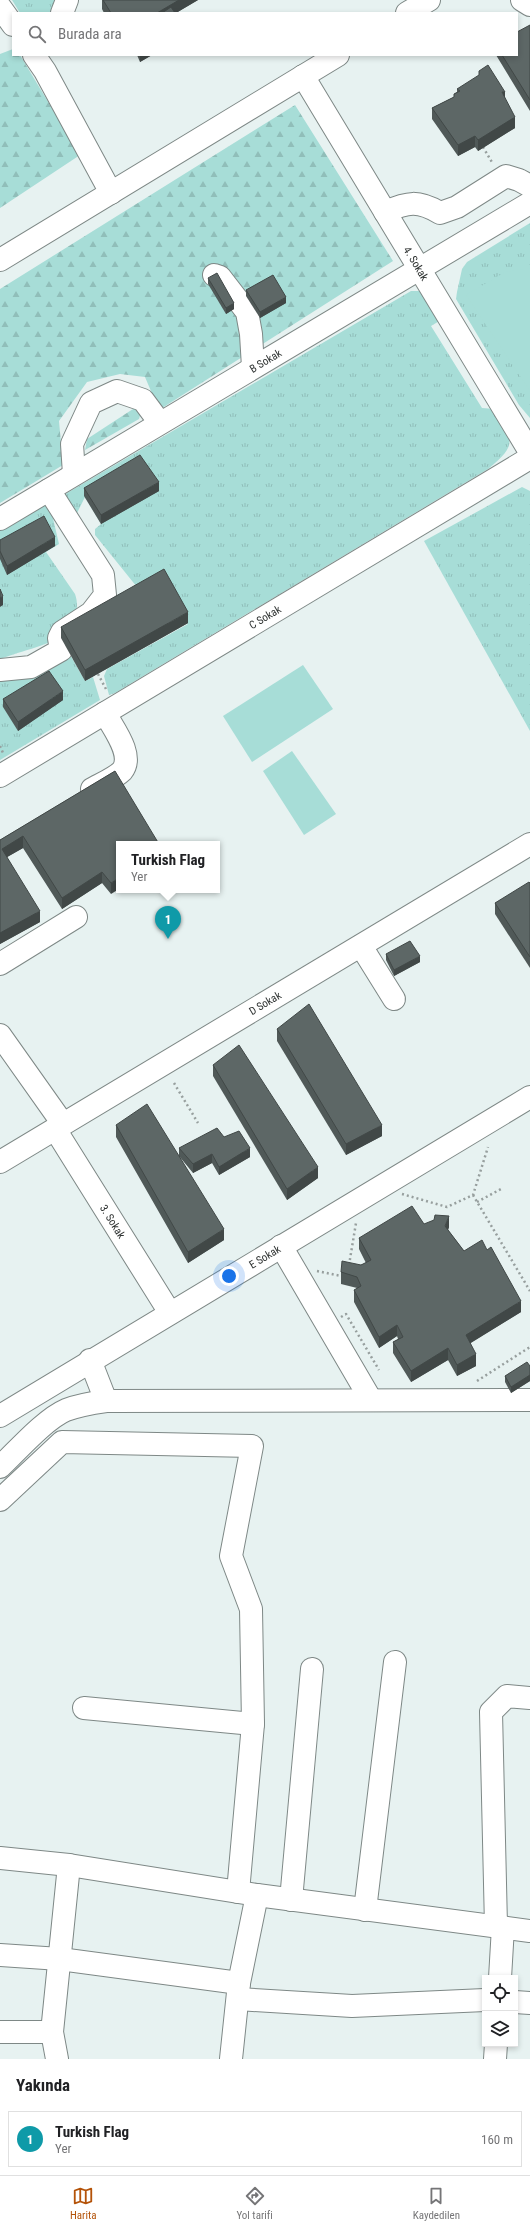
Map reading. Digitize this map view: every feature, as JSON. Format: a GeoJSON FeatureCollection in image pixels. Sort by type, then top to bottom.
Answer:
{"type":"FeatureCollection","features":[{"type":"Feature","properties":{"kind":"street"},"geometry":{"type":"LineString","coordinates":[[62,12],[67,0]]}},
{"type":"Feature","properties":{"kind":"street"},"geometry":{"type":"LineString","coordinates":[[409,12],[429,0]]}},
{"type":"Feature","properties":{"kind":"street"},"geometry":{"type":"LineString","coordinates":[[522,0],[530,5]]}},
{"type":"Feature","properties":{"kind":"street"},"geometry":{"type":"LineString","coordinates":[[0,7],[12,24]]}},
{"type":"Feature","properties":{"kind":"street"},"geometry":{"type":"LineString","coordinates":[[0,260],[336,56]]}},
{"type":"Feature","properties":{"kind":"street"},"geometry":{"type":"LineString","coordinates":[[43,60],[111,193]]}},
{"type":"Feature","properties":{"kind":"street","name":"4. Sokak"},"geometry":{"type":"LineString","coordinates":[[303,76],[530,452]]}},
{"type":"Feature","properties":{"kind":"street"},"geometry":{"type":"LineString","coordinates":[[385,212],[404,204],[425,204],[440,213],[457,207],[506,176],[519,180],[530,186]]}},
{"type":"Feature","properties":{"kind":"street","name":"B Sokak"},"geometry":{"type":"LineString","coordinates":[[0,519],[530,203]]}},
{"type":"Feature","properties":{"kind":"street"},"geometry":{"type":"LineString","coordinates":[[214,275],[220,277],[247,312],[250,328],[253,367]]}},
{"type":"Feature","properties":{"kind":"street"},"geometry":{"type":"LineString","coordinates":[[74,474],[72,444],[91,403],[117,391],[143,400],[160,423]]}},
{"type":"Feature","properties":{"kind":"street","name":"C Sokak"},"geometry":{"type":"LineString","coordinates":[[0,776],[530,458]]}},
{"type":"Feature","properties":{"kind":"street"},"geometry":{"type":"LineString","coordinates":[[0,670],[31,667],[61,650],[59,638],[62,632],[91,613],[105,595],[103,575],[49,490]]}},
{"type":"Feature","properties":{"kind":"street"},"geometry":{"type":"LineString","coordinates":[[74,800],[121,771],[125,764],[125,751],[105,713]]}},
{"type":"Feature","properties":{"kind":"street","name":"D Sokak"},"geometry":{"type":"LineString","coordinates":[[0,1162],[530,844]]}},
{"type":"Feature","properties":{"kind":"street"},"geometry":{"type":"LineString","coordinates":[[0,964],[76,917]]}},
{"type":"Feature","properties":{"kind":"street"},"geometry":{"type":"LineString","coordinates":[[361,946],[394,1000]]}},
{"type":"Feature","properties":{"kind":"street","name":"3. Sokak"},"geometry":{"type":"LineString","coordinates":[[0,1036],[59,1127],[170,1313]]}},
{"type":"Feature","properties":{"kind":"street","name":"E Sokak"},"geometry":{"type":"LineString","coordinates":[[0,1416],[90,1360],[530,1098]]}},
{"type":"Feature","properties":{"kind":"street"},"geometry":{"type":"LineString","coordinates":[[281,1246],[371,1400]]}},
{"type":"Feature","properties":{"kind":"street"},"geometry":{"type":"LineString","coordinates":[[90,1360],[106,1401]]}},
{"type":"Feature","properties":{"kind":"street"},"geometry":{"type":"LineString","coordinates":[[0,1467],[40,1430],[64,1411],[81,1405],[106,1401],[530,1400]]}},
{"type":"Feature","properties":{"kind":"street"},"geometry":{"type":"LineString","coordinates":[[0,1500],[62,1442],[252,1446],[231,1556],[251,1608],[253,1724],[248,1894],[231,2059]]}},
{"type":"Feature","properties":{"kind":"street"},"geometry":{"type":"LineString","coordinates":[[366,1910],[395,1662]]}},
{"type":"Feature","properties":{"kind":"street"},"geometry":{"type":"LineString","coordinates":[[291,1900],[312,1669]]}},
{"type":"Feature","properties":{"kind":"street"},"geometry":{"type":"LineString","coordinates":[[500,1975],[491,1712],[507,1696],[530,1698]]}},
{"type":"Feature","properties":{"kind":"street"},"geometry":{"type":"LineString","coordinates":[[84,1708],[253,1724]]}},
{"type":"Feature","properties":{"kind":"street"},"geometry":{"type":"LineString","coordinates":[[0,1858],[69,1865],[248,1894],[530,1931]]}},
{"type":"Feature","properties":{"kind":"street"},"geometry":{"type":"LineString","coordinates":[[57,2059],[52,2032],[69,1865]]}},
{"type":"Feature","properties":{"kind":"street"},"geometry":{"type":"LineString","coordinates":[[0,1955],[60,1959],[239,1991],[352,2006],[482,2000]]}},
{"type":"Feature","properties":{"kind":"street"},"geometry":{"type":"LineString","coordinates":[[518,2002],[530,2003]]}},
{"type":"Feature","properties":{"kind":"street"},"geometry":{"type":"LineString","coordinates":[[0,2032],[52,2032]]}},
{"type":"Feature","properties":{"kind":"street"},"geometry":{"type":"LineString","coordinates":[[495,2059],[496,2047]]}},
{"type":"Feature","properties":{"kind":"path"},"geometry":{"type":"LineString","coordinates":[[174,1082],[198,1123]]}},
{"type":"Feature","properties":{"kind":"path"},"geometry":{"type":"LineString","coordinates":[[488,1148],[473,1195],[530,1291]]}},
{"type":"Feature","properties":{"kind":"path"},"geometry":{"type":"LineString","coordinates":[[387,1183],[403,1196],[447,1207],[473,1195]]}},
{"type":"Feature","properties":{"kind":"path"},"geometry":{"type":"LineString","coordinates":[[477,1202],[501,1189]]}},
{"type":"Feature","properties":{"kind":"path"},"geometry":{"type":"LineString","coordinates":[[349,1266],[360,1199]]}},
{"type":"Feature","properties":{"kind":"path"},"geometry":{"type":"LineString","coordinates":[[472,1384],[530,1347]]}},
{"type":"Feature","properties":{"kind":"green space"},"geometry":{"type":"Polygon","coordinates":[[[12,0],[56,0],[52,12],[19,12],[12,0]]]}},
{"type":"Feature","properties":{"kind":"green space"},"geometry":{"type":"Polygon","coordinates":[[[12,49],[12,56],[21,56],[80,155],[0,208],[0,54],[12,49]]]}},
{"type":"Feature","properties":{"kind":"green space"},"geometry":{"type":"Polygon","coordinates":[[[295,105],[393,261],[159,410],[145,377],[120,374],[87,382],[59,421],[63,465],[0,503],[0,289],[295,105]]]}},
{"type":"Feature","properties":{"kind":"green space"},"geometry":{"type":"Polygon","coordinates":[[[530,223],[530,418],[519,405],[456,299],[462,269],[467,262],[530,223]]]}},
{"type":"Feature","properties":{"kind":"green space"},"geometry":{"type":"Polygon","coordinates":[[[530,268],[530,391],[466,295],[505,272],[530,268]]]}},
{"type":"Feature","properties":{"kind":"green space"},"geometry":{"type":"Polygon","coordinates":[[[411,291],[419,291],[441,320],[431,326],[482,408],[495,409],[510,441],[505,453],[488,469],[115,693],[109,695],[104,676],[107,669],[188,624],[141,592],[95,535],[95,529],[101,524],[85,497],[77,513],[62,496],[411,291]]]}},
{"type":"Feature","properties":{"kind":"green space"},"geometry":{"type":"Polygon","coordinates":[[[137,408],[141,412],[139,419],[85,450],[87,439],[133,409],[137,408]]]}},
{"type":"Feature","properties":{"kind":"green space"},"geometry":{"type":"Polygon","coordinates":[[[522,487],[530,491],[530,731],[424,541],[522,487]]]}},
{"type":"Feature","properties":{"kind":"green space"},"geometry":{"type":"Polygon","coordinates":[[[48,497],[59,544],[46,552],[75,594],[77,600],[76,612],[72,624],[59,638],[0,659],[0,527],[48,497]]]}},
{"type":"Feature","properties":{"kind":"green space"},"geometry":{"type":"Polygon","coordinates":[[[68,651],[85,681],[93,677],[100,700],[0,760],[0,677],[68,651]]]}},
{"type":"Feature","properties":{"kind":"green space"},"geometry":{"type":"Polygon","coordinates":[[[303,665],[333,709],[252,762],[223,716],[303,665]]]}},
{"type":"Feature","properties":{"kind":"green space"},"geometry":{"type":"Polygon","coordinates":[[[292,751],[336,814],[304,835],[263,771],[292,751]]]}},
{"type":"Feature","properties":{"kind":"building"},"geometry":{"type":"Polygon","coordinates":[[[103,0],[179,0],[159,12],[110,12],[103,0]]]}},
{"type":"Feature","properties":{"kind":"building"},"geometry":{"type":"Polygon","coordinates":[[[171,7],[174,12],[164,12],[171,7]]]}},
{"type":"Feature","properties":{"kind":"building"},"geometry":{"type":"Polygon","coordinates":[[[530,25],[530,100],[503,56],[518,56],[518,31],[530,25]]]}},
{"type":"Feature","properties":{"kind":"building"},"geometry":{"type":"Polygon","coordinates":[[[488,65],[505,92],[502,92],[515,117],[478,140],[475,136],[458,145],[432,108],[454,97],[454,94],[460,91],[457,89],[479,75],[479,71],[488,65]]]}},
{"type":"Feature","properties":{"kind":"building"},"geometry":{"type":"Polygon","coordinates":[[[217,273],[234,303],[226,308],[208,278],[217,273]]]}},
{"type":"Feature","properties":{"kind":"building"},"geometry":{"type":"Polygon","coordinates":[[[273,275],[286,297],[260,312],[246,290],[273,275]]]}},
{"type":"Feature","properties":{"kind":"building"},"geometry":{"type":"Polygon","coordinates":[[[140,455],[159,482],[101,515],[84,488],[140,455]]]}},
{"type":"Feature","properties":{"kind":"building"},"geometry":{"type":"Polygon","coordinates":[[[44,516],[55,537],[7,566],[0,551],[0,540],[44,516]]]}},
{"type":"Feature","properties":{"kind":"building"},"geometry":{"type":"Polygon","coordinates":[[[164,569],[188,612],[85,670],[61,627],[164,569]]]}},
{"type":"Feature","properties":{"kind":"building"},"geometry":{"type":"Polygon","coordinates":[[[0,589],[3,596],[0,598],[0,589]]]}},
{"type":"Feature","properties":{"kind":"building"},"geometry":{"type":"Polygon","coordinates":[[[49,671],[63,691],[18,722],[3,699],[49,671]]]}},
{"type":"Feature","properties":{"kind":"building"},"geometry":{"type":"Polygon","coordinates":[[[115,771],[157,841],[116,841],[116,880],[111,883],[102,872],[62,898],[23,836],[2,849],[40,911],[0,933],[0,840],[115,771]]]}},
{"type":"Feature","properties":{"kind":"building"},"geometry":{"type":"Polygon","coordinates":[[[529,882],[530,883],[530,957],[495,903],[529,882]]]}},
{"type":"Feature","properties":{"kind":"building"},"geometry":{"type":"Polygon","coordinates":[[[410,941],[420,956],[394,970],[386,954],[410,941]]]}},
{"type":"Feature","properties":{"kind":"building"},"geometry":{"type":"Polygon","coordinates":[[[309,1004],[382,1125],[346,1144],[277,1029],[309,1004]]]}},
{"type":"Feature","properties":{"kind":"building"},"geometry":{"type":"Polygon","coordinates":[[[239,1045],[318,1167],[287,1189],[213,1065],[239,1045]]]}},
{"type":"Feature","properties":{"kind":"building"},"geometry":{"type":"Polygon","coordinates":[[[147,1104],[224,1229],[188,1252],[116,1125],[147,1104]]]}},
{"type":"Feature","properties":{"kind":"building"},"geometry":{"type":"Polygon","coordinates":[[[217,1128],[224,1137],[239,1131],[250,1148],[219,1167],[212,1154],[193,1164],[179,1148],[217,1128]]]}},
{"type":"Feature","properties":{"kind":"building"},"geometry":{"type":"Polygon","coordinates":[[[412,1206],[424,1224],[434,1220],[435,1215],[449,1216],[445,1226],[464,1251],[482,1240],[487,1250],[491,1247],[521,1301],[466,1335],[476,1354],[457,1365],[448,1348],[411,1371],[393,1342],[403,1337],[397,1325],[379,1337],[354,1290],[361,1286],[357,1277],[341,1272],[342,1261],[361,1265],[371,1260],[359,1238],[412,1206]]]}},
{"type":"Feature","properties":{"kind":"building"},"geometry":{"type":"Polygon","coordinates":[[[527,1362],[530,1366],[530,1375],[511,1387],[505,1376],[527,1362]]]}},
{"type":"Feature","properties":{"kind":"place","name":"Turkish Flag"},"geometry":{"type":"Point","coordinates":[168,939]}}]}
